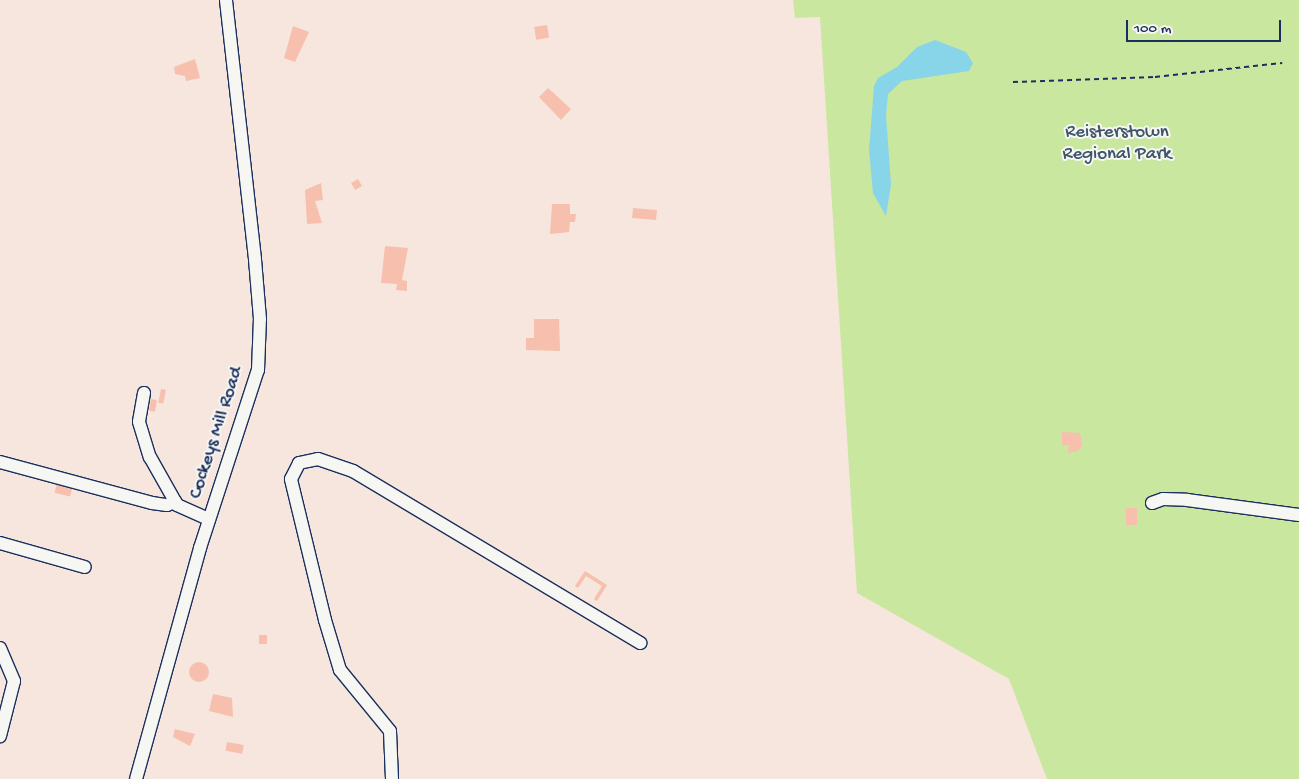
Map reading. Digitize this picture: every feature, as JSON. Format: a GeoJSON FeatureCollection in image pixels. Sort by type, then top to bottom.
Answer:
{"type":"FeatureCollection","features":[{"type":"Feature","properties":{"kind":"street","name":"Cockeys Mill Road"},"geometry":{"type":"LineString","coordinates":[[136,779],[210,519],[253,392],[260,344],[250,204],[226,0]]}},
{"type":"Feature","properties":{"kind":"street"},"geometry":{"type":"LineString","coordinates":[[144,393],[139,416],[143,442],[175,502],[190,514],[210,519]]}},
{"type":"Feature","properties":{"kind":"street"},"geometry":{"type":"LineString","coordinates":[[392,779],[390,730],[340,670],[325,620],[291,479],[299,463],[318,459],[353,471],[640,643]]}},
{"type":"Feature","properties":{"kind":"street"},"geometry":{"type":"LineString","coordinates":[[0,462],[157,504],[175,502]]}},
{"type":"Feature","properties":{"kind":"street"},"geometry":{"type":"LineString","coordinates":[[1152,503],[1163,499],[1187,500],[1299,515]]}},
{"type":"Feature","properties":{"kind":"street"},"geometry":{"type":"LineString","coordinates":[[0,543],[85,567]]}},
{"type":"Feature","properties":{"kind":"street"},"geometry":{"type":"LineString","coordinates":[[0,648],[14,681],[0,736]]}},
{"type":"Feature","properties":{"kind":"path"},"geometry":{"type":"LineString","coordinates":[[1013,82],[1155,77],[1282,64]]}},
{"type":"Feature","properties":{"kind":"green space","name":"Reisterstown Regional Park"},"geometry":{"type":"Polygon","coordinates":[[[793,0],[1299,0],[1299,779],[1047,779],[1009,679],[857,593],[820,17],[795,18],[793,0]]]}},
{"type":"Feature","properties":{"kind":"water"},"geometry":{"type":"Polygon","coordinates":[[[935,40],[966,52],[973,63],[969,71],[902,81],[888,94],[886,115],[891,184],[886,216],[873,193],[869,150],[874,86],[878,78],[897,67],[917,47],[935,40]]]}},
{"type":"Feature","properties":{"kind":"building"},"geometry":{"type":"Polygon","coordinates":[[[547,25],[549,38],[536,40],[534,27],[547,25]]]}},
{"type":"Feature","properties":{"kind":"building"},"geometry":{"type":"Polygon","coordinates":[[[293,26],[309,32],[295,62],[284,58],[293,26]]]}},
{"type":"Feature","properties":{"kind":"building"},"geometry":{"type":"Polygon","coordinates":[[[195,59],[200,78],[186,81],[185,76],[175,74],[174,67],[195,59]]]}},
{"type":"Feature","properties":{"kind":"building"},"geometry":{"type":"Polygon","coordinates":[[[548,88],[571,109],[561,120],[539,97],[548,88]]]}},
{"type":"Feature","properties":{"kind":"building"},"geometry":{"type":"Polygon","coordinates":[[[358,179],[362,186],[355,190],[351,183],[358,179]]]}},
{"type":"Feature","properties":{"kind":"building"},"geometry":{"type":"Polygon","coordinates":[[[321,183],[323,200],[315,201],[322,223],[307,224],[305,190],[321,183]]]}},
{"type":"Feature","properties":{"kind":"building"},"geometry":{"type":"Polygon","coordinates":[[[552,204],[570,204],[570,214],[576,214],[575,222],[570,222],[569,232],[550,234],[552,204]]]}},
{"type":"Feature","properties":{"kind":"building"},"geometry":{"type":"Polygon","coordinates":[[[633,208],[657,210],[656,220],[632,218],[633,208]]]}},
{"type":"Feature","properties":{"kind":"building"},"geometry":{"type":"Polygon","coordinates":[[[385,246],[408,248],[402,280],[407,281],[407,291],[396,290],[397,284],[381,283],[385,246]]]}},
{"type":"Feature","properties":{"kind":"building"},"geometry":{"type":"Polygon","coordinates":[[[534,319],[559,319],[560,351],[526,350],[526,338],[534,338],[534,319]]]}},
{"type":"Feature","properties":{"kind":"building"},"geometry":{"type":"Polygon","coordinates":[[[161,389],[166,390],[163,404],[158,403],[161,389]]]}},
{"type":"Feature","properties":{"kind":"building"},"geometry":{"type":"Polygon","coordinates":[[[151,399],[157,400],[155,412],[149,411],[151,399]]]}},
{"type":"Feature","properties":{"kind":"building"},"geometry":{"type":"Polygon","coordinates":[[[1062,432],[1080,433],[1082,445],[1078,451],[1068,453],[1069,445],[1062,445],[1062,432]]]}},
{"type":"Feature","properties":{"kind":"building"},"geometry":{"type":"Polygon","coordinates":[[[57,483],[73,487],[70,497],[55,493],[57,483]]]}},
{"type":"Feature","properties":{"kind":"building"},"geometry":{"type":"Polygon","coordinates":[[[1126,508],[1137,508],[1137,525],[1126,525],[1126,508]]]}},
{"type":"Feature","properties":{"kind":"building"},"geometry":{"type":"Polygon","coordinates":[[[585,571],[607,585],[597,601],[594,599],[602,586],[586,576],[578,588],[575,586],[585,571]]]}},
{"type":"Feature","properties":{"kind":"building"},"geometry":{"type":"Polygon","coordinates":[[[259,635],[267,635],[267,644],[259,644],[259,635]]]}},
{"type":"Feature","properties":{"kind":"building"},"geometry":{"type":"Polygon","coordinates":[[[199,662],[206,665],[209,672],[206,679],[199,682],[192,679],[189,672],[192,665],[199,662]]]}},
{"type":"Feature","properties":{"kind":"building"},"geometry":{"type":"Polygon","coordinates":[[[213,694],[232,698],[233,717],[209,711],[213,694]]]}},
{"type":"Feature","properties":{"kind":"building"},"geometry":{"type":"Polygon","coordinates":[[[175,729],[195,734],[190,746],[173,737],[175,729]]]}},
{"type":"Feature","properties":{"kind":"building"},"geometry":{"type":"Polygon","coordinates":[[[227,742],[244,745],[242,754],[225,751],[227,742]]]}}]}
